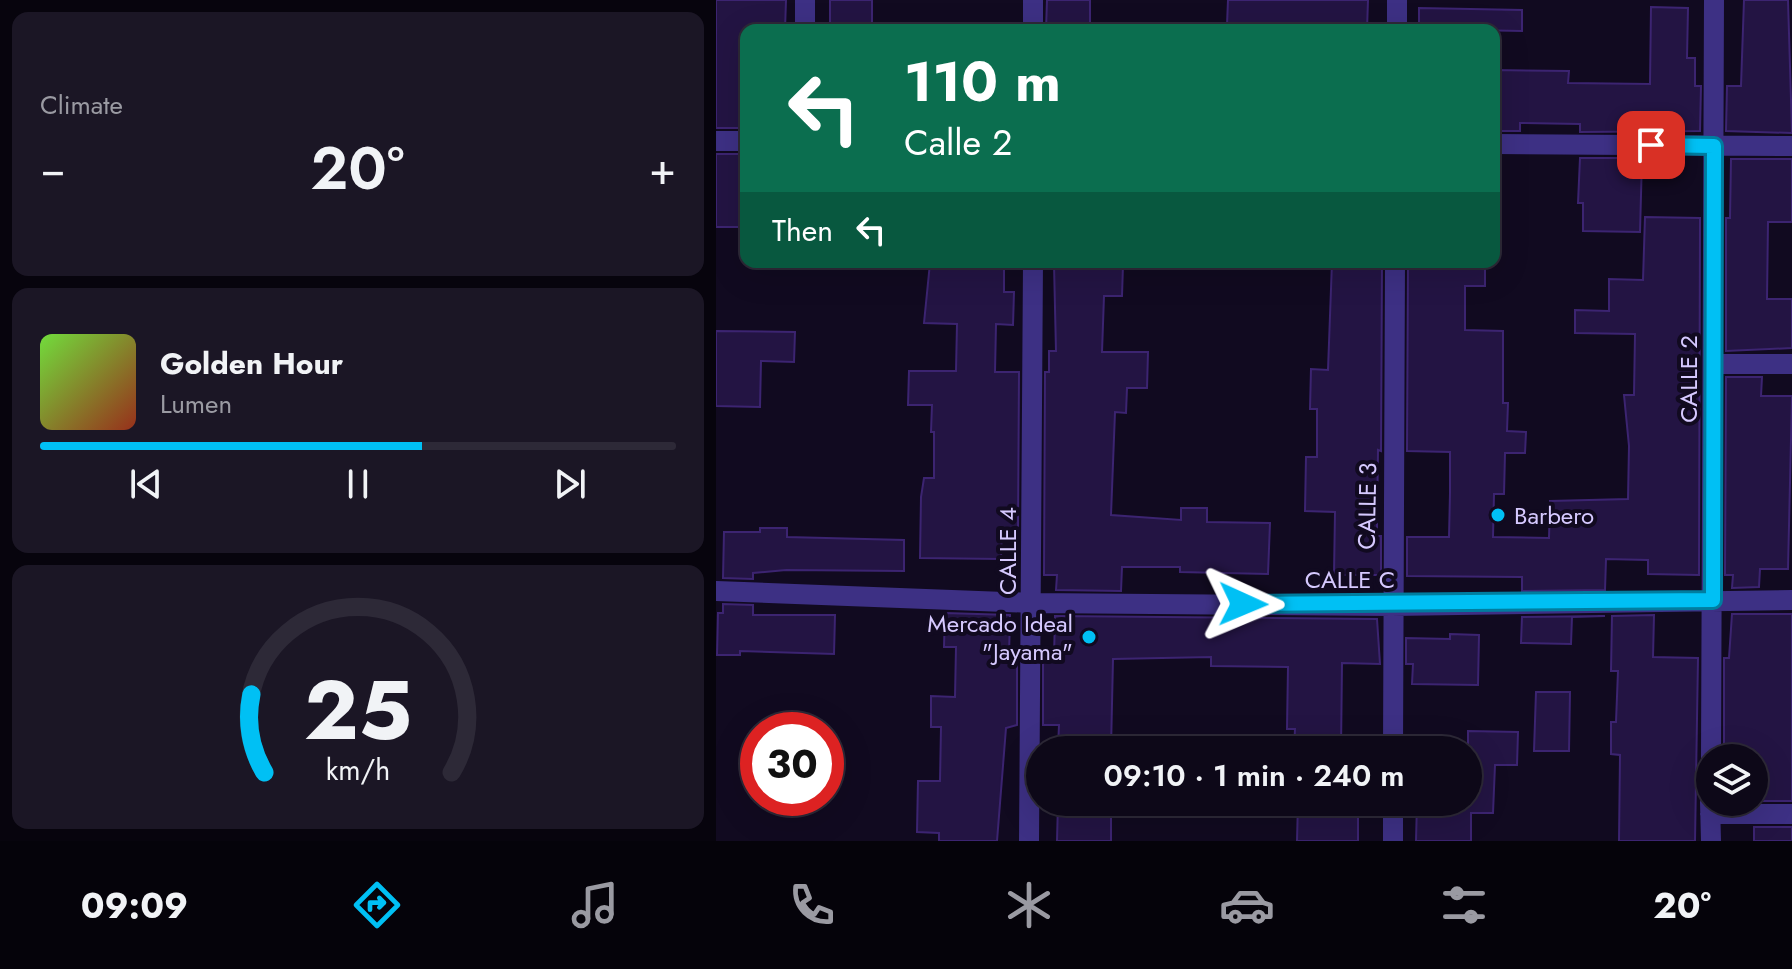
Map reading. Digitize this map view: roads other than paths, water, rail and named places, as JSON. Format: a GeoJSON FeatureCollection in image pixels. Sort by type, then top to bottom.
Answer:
{"type":"FeatureCollection","features":[{"type":"Feature","properties":{"kind":"street"},"geometry":{"type":"LineString","coordinates":[[805,0],[805,24]]}},
{"type":"Feature","properties":{"kind":"street"},"geometry":{"type":"LineString","coordinates":[[1033,0],[1033,24]]}},
{"type":"Feature","properties":{"kind":"street"},"geometry":{"type":"LineString","coordinates":[[1397,0],[1397,24]]}},
{"type":"Feature","properties":{"kind":"street","name":"CALLE 2"},"geometry":{"type":"LineString","coordinates":[[1711,744],[1714,0]]}},
{"type":"Feature","properties":{"kind":"street"},"geometry":{"type":"LineString","coordinates":[[716,141],[740,141]]}},
{"type":"Feature","properties":{"kind":"street"},"geometry":{"type":"LineString","coordinates":[[1500,144],[1792,146]]}},
{"type":"Feature","properties":{"kind":"street","name":"CALLE 4"},"geometry":{"type":"LineString","coordinates":[[1029,841],[1033,268]]}},
{"type":"Feature","properties":{"kind":"street","name":"CALLE 3"},"geometry":{"type":"LineString","coordinates":[[1393,736],[1395,268]]}},
{"type":"Feature","properties":{"kind":"street"},"geometry":{"type":"LineString","coordinates":[[1714,364],[1792,364]]}},
{"type":"Feature","properties":{"kind":"street","name":"CALLE C"},"geometry":{"type":"LineString","coordinates":[[716,591],[1033,603],[1392,606],[1792,600]]}},
{"type":"Feature","properties":{"kind":"street"},"geometry":{"type":"LineString","coordinates":[[1768,812],[1792,814]]}},
{"type":"Feature","properties":{"kind":"street"},"geometry":{"type":"LineString","coordinates":[[1393,816],[1393,841]]}},
{"type":"Feature","properties":{"kind":"street"},"geometry":{"type":"LineString","coordinates":[[1710,816],[1711,841]]}},
{"type":"Feature","properties":{"kind":"place","name":"Barbero"},"geometry":{"type":"Point","coordinates":[1498,515]}},
{"type":"Feature","properties":{"kind":"place","name":"Mercado Ideal \"Jayama\""},"geometry":{"type":"Point","coordinates":[1089,637]}}]}
